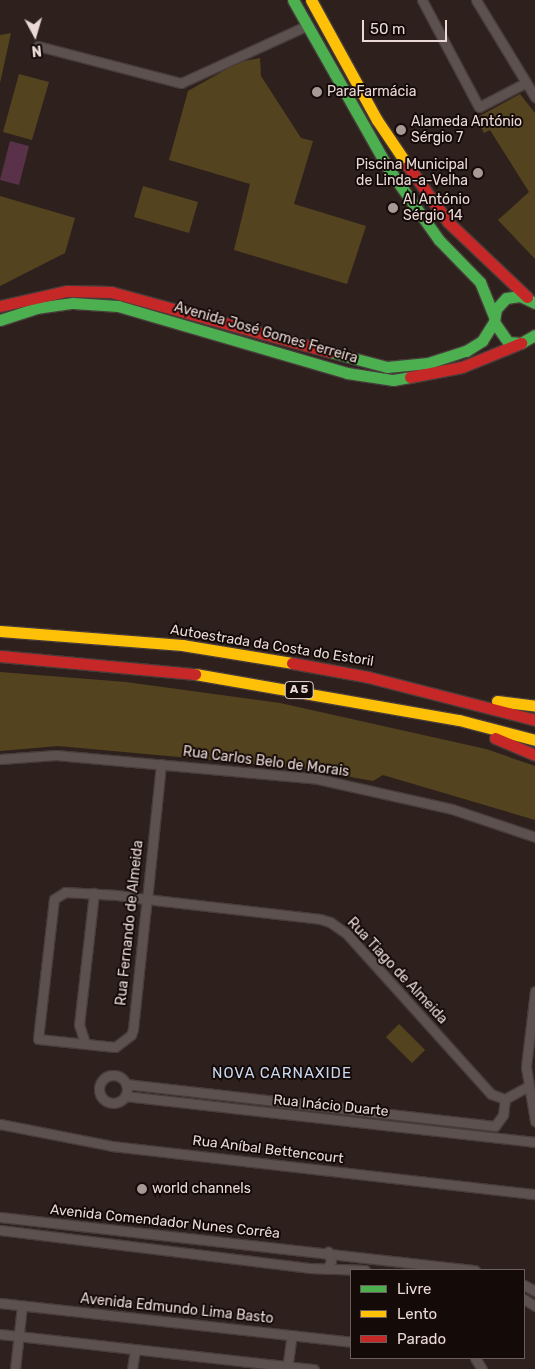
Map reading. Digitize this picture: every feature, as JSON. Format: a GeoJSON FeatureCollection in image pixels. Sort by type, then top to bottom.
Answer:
{"type":"FeatureCollection","features":[{"type":"Feature","properties":{"kind":"main road"},"geometry":{"type":"LineString","coordinates":[[293,0],[388,168],[439,240],[480,282],[503,338],[529,341]]}},
{"type":"Feature","properties":{"kind":"main road"},"geometry":{"type":"LineString","coordinates":[[311,0],[377,120],[448,222],[531,300]]}},
{"type":"Feature","properties":{"kind":"main road","name":"Avenida José Gomes Ferreira"},"geometry":{"type":"LineString","coordinates":[[0,306],[67,291],[110,292],[387,367],[428,363],[466,351],[482,341],[506,298],[531,300]]}},
{"type":"Feature","properties":{"kind":"main road","name":"Avenida José Gomes Ferreira"},"geometry":{"type":"LineString","coordinates":[[0,320],[36,308],[74,303],[118,306],[347,373],[393,380],[462,367],[529,341]]}},
{"type":"Feature","properties":{"kind":"main road","name":"Autoestrada da Costa do Estoril"},"geometry":{"type":"LineString","coordinates":[[0,631],[182,645],[368,677],[535,720]]}},
{"type":"Feature","properties":{"kind":"main road","name":"A 5"},"geometry":{"type":"LineString","coordinates":[[0,656],[137,665],[281,686],[459,720],[535,740]]}},
{"type":"Feature","properties":{"kind":"main road"},"geometry":{"type":"LineString","coordinates":[[443,695],[535,706]]}},
{"type":"Feature","properties":{"kind":"main road"},"geometry":{"type":"LineString","coordinates":[[459,720],[535,755]]}},
{"type":"Feature","properties":{"kind":"street"},"geometry":{"type":"LineString","coordinates":[[422,0],[480,107],[525,83]]}},
{"type":"Feature","properties":{"kind":"street"},"geometry":{"type":"LineString","coordinates":[[476,0],[535,98]]}},
{"type":"Feature","properties":{"kind":"street"},"geometry":{"type":"LineString","coordinates":[[38,46],[181,82],[306,26]]}},
{"type":"Feature","properties":{"kind":"street","name":"Rua Carlos Belo de Morais"},"geometry":{"type":"LineString","coordinates":[[0,759],[56,755],[348,784],[452,809],[535,837]]}},
{"type":"Feature","properties":{"kind":"street","name":"Rua Fernando de Almeida"},"geometry":{"type":"LineString","coordinates":[[94,893],[65,892],[54,899],[38,1040],[115,1047],[131,1035],[161,764]]}},
{"type":"Feature","properties":{"kind":"street"},"geometry":{"type":"LineString","coordinates":[[85,1043],[79,1025],[94,893]]}},
{"type":"Feature","properties":{"kind":"street","name":"Rua Tiago de Almeida"},"geometry":{"type":"LineString","coordinates":[[94,893],[330,922],[346,933],[491,1094],[505,1099]]}},
{"type":"Feature","properties":{"kind":"street"},"geometry":{"type":"LineString","coordinates":[[535,992],[527,1087],[535,1121]]}},
{"type":"Feature","properties":{"kind":"street","name":"Rua Inácio Duarte"},"geometry":{"type":"LineString","coordinates":[[505,1099],[504,1115],[496,1126],[126,1084],[111,1075],[99,1087],[108,1102],[125,1096],[535,1142]]}},
{"type":"Feature","properties":{"kind":"street"},"geometry":{"type":"LineString","coordinates":[[125,1096],[126,1084]]}},
{"type":"Feature","properties":{"kind":"street"},"geometry":{"type":"LineString","coordinates":[[505,1099],[527,1087]]}},
{"type":"Feature","properties":{"kind":"street"},"geometry":{"type":"LineString","coordinates":[[319,1106],[319,1119]]}},
{"type":"Feature","properties":{"kind":"street","name":"Rua Aníbal Bettencourt"},"geometry":{"type":"LineString","coordinates":[[0,1124],[112,1146],[535,1194]]}},
{"type":"Feature","properties":{"kind":"street","name":"Avenida Comendador Nunes Corrêa"},"geometry":{"type":"LineString","coordinates":[[0,1217],[328,1251],[466,1269]]}},
{"type":"Feature","properties":{"kind":"street","name":"Avenida Comendador Nunes Corrêa"},"geometry":{"type":"LineString","coordinates":[[0,1230],[327,1269],[350,1270]]}},
{"type":"Feature","properties":{"kind":"street"},"geometry":{"type":"LineString","coordinates":[[327,1269],[331,1261],[328,1251]]}},
{"type":"Feature","properties":{"kind":"street","name":"Avenida Edmundo Lima Basto"},"geometry":{"type":"LineString","coordinates":[[0,1303],[350,1342]]}},
{"type":"Feature","properties":{"kind":"street"},"geometry":{"type":"LineString","coordinates":[[15,1369],[22,1306]]}},
{"type":"Feature","properties":{"kind":"street"},"geometry":{"type":"LineString","coordinates":[[0,1334],[288,1368],[314,1369]]}},
{"type":"Feature","properties":{"kind":"street"},"geometry":{"type":"LineString","coordinates":[[288,1368],[292,1335]]}},
{"type":"Feature","properties":{"kind":"street"},"geometry":{"type":"LineString","coordinates":[[132,1369],[134,1349]]}},
{"type":"Feature","properties":{"kind":"shaded area"},"geometry":{"type":"Polygon","coordinates":[[[11,33],[0,83],[0,35],[11,33]]]}},
{"type":"Feature","properties":{"kind":"shaded area"},"geometry":{"type":"Polygon","coordinates":[[[260,58],[261,76],[301,138],[313,141],[294,204],[366,226],[347,284],[234,250],[250,184],[169,160],[188,91],[239,62],[260,58]]]}},
{"type":"Feature","properties":{"kind":"shaded area"},"geometry":{"type":"Polygon","coordinates":[[[19,74],[49,82],[32,140],[3,132],[19,74]]]}},
{"type":"Feature","properties":{"kind":"shaded area"},"geometry":{"type":"Polygon","coordinates":[[[520,94],[535,113],[535,259],[498,220],[529,192],[490,130],[484,133],[476,118],[520,94]]]}},
{"type":"Feature","properties":{"kind":"shaded area"},"geometry":{"type":"Polygon","coordinates":[[[10,141],[29,146],[19,185],[0,180],[10,141]]]}},
{"type":"Feature","properties":{"kind":"shaded area"},"geometry":{"type":"Polygon","coordinates":[[[143,186],[198,202],[189,233],[134,217],[143,186]]]}},
{"type":"Feature","properties":{"kind":"shaded area"},"geometry":{"type":"Polygon","coordinates":[[[0,196],[75,218],[65,253],[0,286],[0,196]]]}},
{"type":"Feature","properties":{"kind":"shaded area"},"geometry":{"type":"Polygon","coordinates":[[[0,672],[126,682],[280,703],[486,749],[535,766],[535,820],[383,775],[373,781],[301,768],[58,746],[0,751],[0,672]]]}},
{"type":"Feature","properties":{"kind":"shaded area"},"geometry":{"type":"Polygon","coordinates":[[[399,1024],[425,1050],[412,1063],[386,1037],[399,1024]]]}},
{"type":"Feature","properties":{"kind":"traffic: fast"},"geometry":{"type":"LineString","coordinates":[[293,0],[388,168],[439,240],[480,282],[494,316]]}},
{"type":"Feature","properties":{"kind":"traffic: fast"},"geometry":{"type":"LineString","coordinates":[[535,303],[520,296],[506,298],[496,309],[494,322],[508,342],[521,343],[535,335]]}},
{"type":"Feature","properties":{"kind":"traffic: fast"},"geometry":{"type":"LineString","coordinates":[[0,320],[36,308],[73,303],[118,306],[347,373],[393,380],[410,377]]}},
{"type":"Feature","properties":{"kind":"traffic: fast"},"geometry":{"type":"LineString","coordinates":[[330,352],[387,367],[428,363],[466,351],[482,341],[494,322]]}},
{"type":"Feature","properties":{"kind":"traffic: slow"},"geometry":{"type":"LineString","coordinates":[[311,0],[377,120],[408,166]]}},
{"type":"Feature","properties":{"kind":"traffic: slow"},"geometry":{"type":"LineString","coordinates":[[0,631],[182,645],[292,663]]}},
{"type":"Feature","properties":{"kind":"traffic: slow"},"geometry":{"type":"LineString","coordinates":[[195,674],[459,720],[535,740]]}},
{"type":"Feature","properties":{"kind":"traffic: slow"},"geometry":{"type":"LineString","coordinates":[[497,701],[535,706]]}},
{"type":"Feature","properties":{"kind":"traffic: jam"},"geometry":{"type":"LineString","coordinates":[[408,166],[448,222],[527,297]]}},
{"type":"Feature","properties":{"kind":"traffic: jam"},"geometry":{"type":"LineString","coordinates":[[0,306],[67,291],[111,292],[330,352]]}},
{"type":"Feature","properties":{"kind":"traffic: jam"},"geometry":{"type":"LineString","coordinates":[[410,377],[462,367],[521,343]]}},
{"type":"Feature","properties":{"kind":"traffic: jam"},"geometry":{"type":"LineString","coordinates":[[0,656],[195,674]]}},
{"type":"Feature","properties":{"kind":"traffic: jam"},"geometry":{"type":"LineString","coordinates":[[292,663],[368,677],[535,720]]}},
{"type":"Feature","properties":{"kind":"traffic: jam"},"geometry":{"type":"LineString","coordinates":[[495,738],[535,755]]}},
{"type":"Feature","properties":{"kind":"place","name":"ParaFarmácia"},"geometry":{"type":"Point","coordinates":[317,92]}},
{"type":"Feature","properties":{"kind":"place","name":"Alameda António Sérgio 7"},"geometry":{"type":"Point","coordinates":[401,130]}},
{"type":"Feature","properties":{"kind":"place","name":"Piscina Municipal de Linda-a-Velha"},"geometry":{"type":"Point","coordinates":[478,173]}},
{"type":"Feature","properties":{"kind":"place","name":"Al António Sérgio 14"},"geometry":{"type":"Point","coordinates":[393,208]}},
{"type":"Feature","properties":{"kind":"place","name":"world channels"},"geometry":{"type":"Point","coordinates":[142,1189]}},
{"type":"Feature","properties":{"kind":"district","name":"NOVA CARNAXIDE"},"geometry":{"type":"Point","coordinates":[282,1074]}}]}
